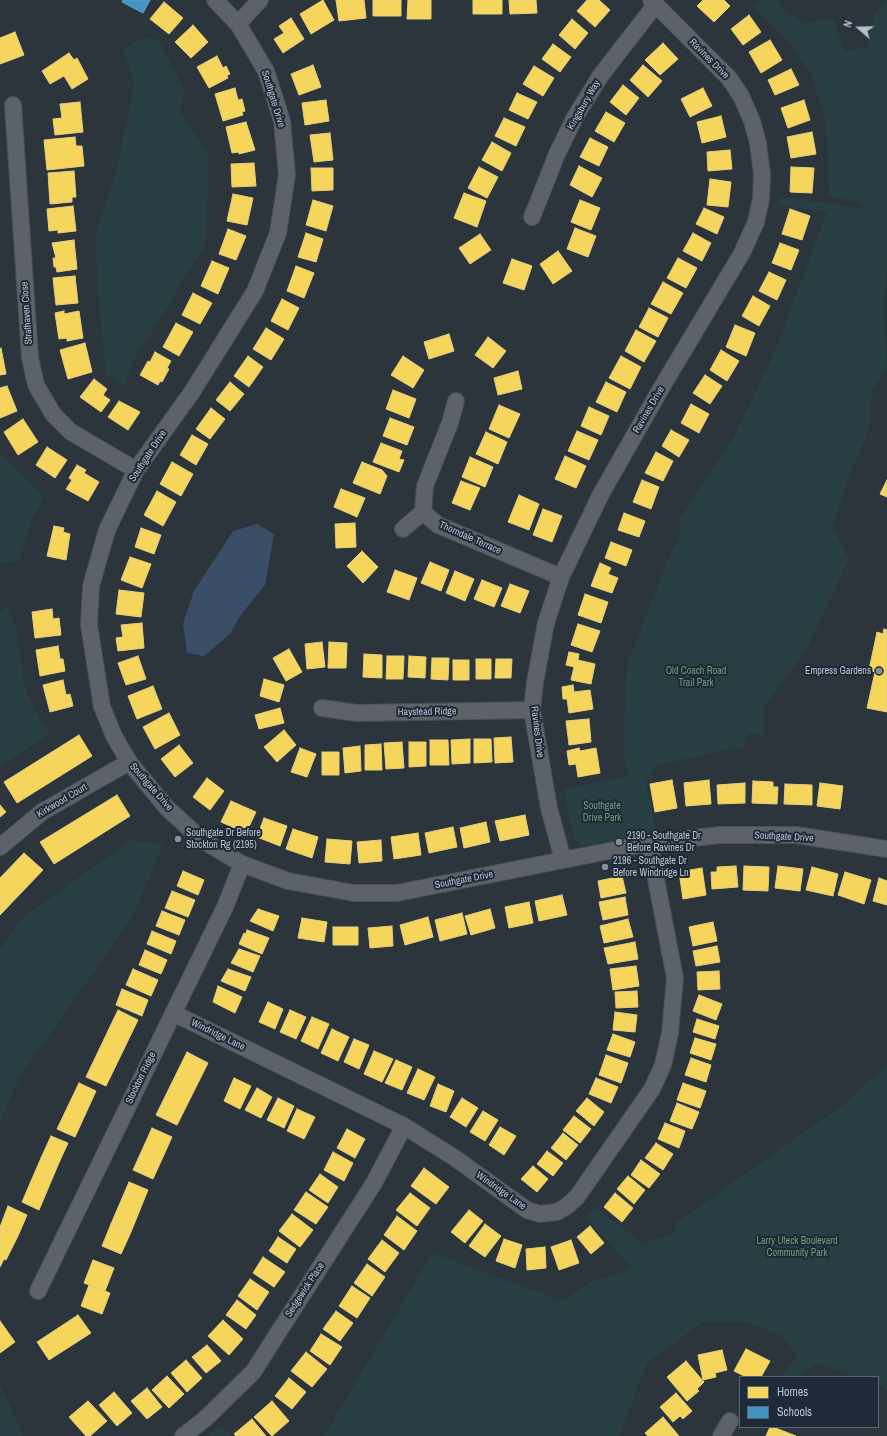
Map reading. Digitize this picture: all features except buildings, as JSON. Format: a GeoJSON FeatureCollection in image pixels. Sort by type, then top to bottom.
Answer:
{"type":"FeatureCollection","features":[{"type":"Feature","properties":{"kind":"street","name":"Southgate Drive"},"geometry":{"type":"LineString","coordinates":[[215,0],[238,24],[266,71],[282,121],[287,175],[278,233],[255,291],[192,392],[136,470],[106,530],[91,586],[89,625],[102,707],[114,736],[129,762],[167,808],[202,840],[242,864],[296,883],[354,893],[397,893],[649,844],[720,835],[796,835],[887,849]]}},
{"type":"Feature","properties":{"kind":"street"},"geometry":{"type":"LineString","coordinates":[[238,24],[260,0]]}},
{"type":"Feature","properties":{"kind":"street","name":"Kingsbury Way"},"geometry":{"type":"LineString","coordinates":[[532,217],[557,154],[575,117],[601,75],[654,2]]}},
{"type":"Feature","properties":{"kind":"street","name":"Ravines Drive"},"geometry":{"type":"LineString","coordinates":[[563,860],[549,808],[532,710],[535,682],[546,623],[562,577],[601,494],[663,385],[742,253],[756,222],[761,198],[762,174],[758,144],[752,121],[741,96],[729,78],[654,2]]}},
{"type":"Feature","properties":{"kind":"street","name":"Strathaven Close"},"geometry":{"type":"LineString","coordinates":[[13,105],[30,358],[36,385],[53,414],[72,432],[136,470]]}},
{"type":"Feature","properties":{"kind":"street"},"geometry":{"type":"LineString","coordinates":[[403,529],[423,512],[424,486],[450,423],[456,401]]}},
{"type":"Feature","properties":{"kind":"street","name":"Thorndale Terrace"},"geometry":{"type":"LineString","coordinates":[[423,512],[438,525],[562,577]]}},
{"type":"Feature","properties":{"kind":"street","name":"Haystead Ridge"},"geometry":{"type":"LineString","coordinates":[[322,708],[357,713],[532,710]]}},
{"type":"Feature","properties":{"kind":"street","name":"Kirkwood Court"},"geometry":{"type":"LineString","coordinates":[[0,847],[42,812],[129,762]]}},
{"type":"Feature","properties":{"kind":"street","name":"Windridge Lane"},"geometry":{"type":"LineString","coordinates":[[173,1013],[404,1126],[455,1158],[527,1210],[540,1214],[557,1212],[577,1197],[652,1089],[663,1065],[670,1033],[675,978],[649,844]]}},
{"type":"Feature","properties":{"kind":"street","name":"Stockton Ridge"},"geometry":{"type":"LineString","coordinates":[[38,1291],[225,907],[242,864]]}},
{"type":"Feature","properties":{"kind":"street","name":"Sedgewick Place"},"geometry":{"type":"LineString","coordinates":[[183,1436],[205,1419],[253,1372],[374,1183],[404,1126]]}},
{"type":"Feature","properties":{"kind":"street"},"geometry":{"type":"LineString","coordinates":[[721,1436],[730,1421]]}},
{"type":"Feature","properties":{"kind":"green space","name":"Old Coach Road Trail Park"},"geometry":{"type":"Polygon","coordinates":[[[758,0],[779,0],[785,12],[806,23],[834,18],[844,51],[867,47],[874,14],[887,0],[887,266],[884,305],[887,369],[872,390],[869,431],[849,476],[833,528],[849,559],[807,649],[764,707],[764,735],[748,734],[743,747],[657,765],[646,783],[656,832],[583,846],[574,839],[564,789],[628,776],[623,747],[627,664],[669,557],[679,539],[680,519],[734,437],[774,353],[827,212],[778,205],[779,197],[861,208],[861,203],[829,196],[826,122],[811,75],[787,40],[752,6],[758,0]]]}},
{"type":"Feature","properties":{"kind":"green space"},"geometry":{"type":"Polygon","coordinates":[[[143,38],[159,40],[185,91],[180,113],[209,156],[207,215],[205,247],[184,277],[169,306],[135,358],[124,387],[106,374],[99,309],[95,235],[116,171],[134,84],[123,49],[143,38]]]}},
{"type":"Feature","properties":{"kind":"green space"},"geometry":{"type":"Polygon","coordinates":[[[0,454],[44,497],[30,523],[20,561],[0,563],[0,454]]]}},
{"type":"Feature","properties":{"kind":"green space"},"geometry":{"type":"Polygon","coordinates":[[[8,606],[16,628],[25,687],[38,717],[50,734],[0,766],[0,611],[8,606]]]}},
{"type":"Feature","properties":{"kind":"green space"},"geometry":{"type":"Polygon","coordinates":[[[131,840],[163,844],[133,916],[20,1077],[0,1122],[0,949],[21,919],[131,840]]]}},
{"type":"Feature","properties":{"kind":"green space","name":"Larry Uteck Boulevard Community Park"},"geometry":{"type":"Polygon","coordinates":[[[887,1064],[887,1390],[879,1385],[879,1376],[851,1376],[816,1363],[797,1376],[781,1376],[797,1356],[783,1336],[746,1322],[704,1322],[647,1362],[620,1436],[324,1436],[432,1253],[563,1301],[591,1281],[621,1273],[632,1267],[585,1217],[594,1207],[646,1245],[648,1241],[672,1235],[677,1222],[847,1102],[887,1064]]]}},
{"type":"Feature","properties":{"kind":"green space"},"geometry":{"type":"Polygon","coordinates":[[[0,1384],[23,1434],[21,1436],[0,1436],[0,1384]]]}},
{"type":"Feature","properties":{"kind":"green space"},"geometry":{"type":"Polygon","coordinates":[[[218,1427],[221,1430],[224,1428],[231,1436],[209,1436],[218,1427]]]}},
{"type":"Feature","properties":{"kind":"water"},"geometry":{"type":"Polygon","coordinates":[[[257,524],[274,534],[265,585],[240,616],[230,634],[204,656],[187,653],[183,624],[194,591],[233,531],[257,524]]]}},
{"type":"Feature","properties":{"kind":"place","name":"Empress Gardens"},"geometry":{"type":"Point","coordinates":[879,671]}},
{"type":"Feature","properties":{"kind":"place","name":"Southgate Dr Before Stockton Rg (2195)"},"geometry":{"type":"Point","coordinates":[178,839]}},
{"type":"Feature","properties":{"kind":"place","name":"2190 - Southgate Dr Before Ravines Dr"},"geometry":{"type":"Point","coordinates":[619,842]}},
{"type":"Feature","properties":{"kind":"place","name":"2196 - Southgate Dr Before Windridge Ln"},"geometry":{"type":"Point","coordinates":[605,867]}},
{"type":"Feature","properties":{"kind":"park label","name":"Southgate Drive Park"},"geometry":{"type":"Point","coordinates":[602,812]}}]}
